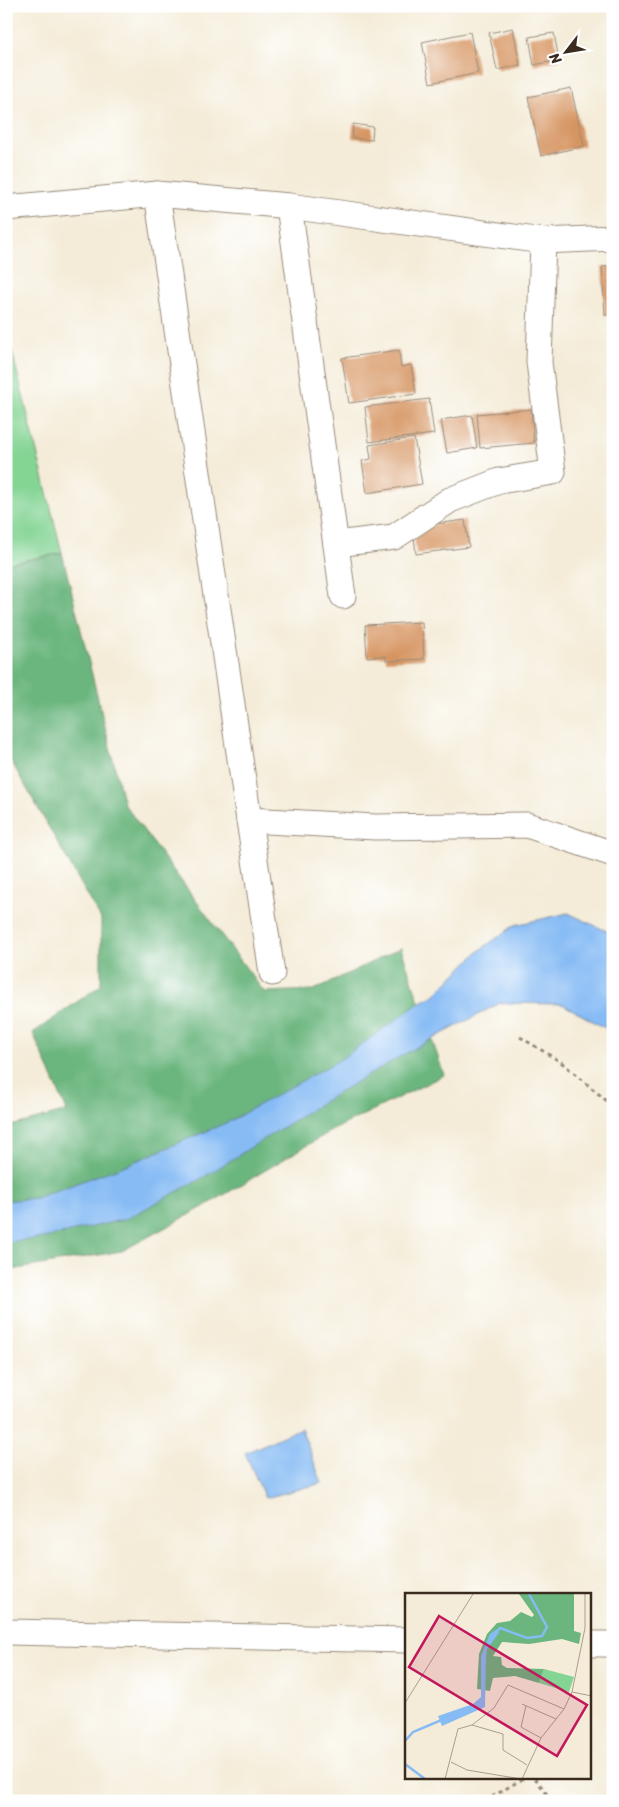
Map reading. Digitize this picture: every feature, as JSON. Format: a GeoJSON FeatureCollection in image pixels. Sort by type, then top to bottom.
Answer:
{"type":"FeatureCollection","features":[{"type":"Feature","properties":{"kind":"street"},"geometry":{"type":"LineString","coordinates":[[157,194],[272,973]]}},
{"type":"Feature","properties":{"kind":"street"},"geometry":{"type":"LineString","coordinates":[[6,208],[157,194],[289,206],[543,241],[613,238]]}},
{"type":"Feature","properties":{"kind":"street"},"geometry":{"type":"LineString","coordinates":[[289,206],[343,596]]}},
{"type":"Feature","properties":{"kind":"street"},"geometry":{"type":"LineString","coordinates":[[336,544],[394,537],[450,500],[499,481],[553,472],[539,362],[543,241]]}},
{"type":"Feature","properties":{"kind":"street"},"geometry":{"type":"LineString","coordinates":[[250,820],[375,827],[527,825],[613,854]]}},
{"type":"Feature","properties":{"kind":"street"},"geometry":{"type":"LineString","coordinates":[[6,1632],[405,1640]]}},
{"type":"Feature","properties":{"kind":"street"},"geometry":{"type":"LineString","coordinates":[[592,1644],[613,1644]]}},
{"type":"Feature","properties":{"kind":"path"},"geometry":{"type":"LineString","coordinates":[[520,1037],[561,1062],[613,1106]]}},
{"type":"Feature","properties":{"kind":"path"},"geometry":{"type":"LineString","coordinates":[[485,1801],[521,1780]]}},
{"type":"Feature","properties":{"kind":"path"},"geometry":{"type":"LineString","coordinates":[[536,1780],[552,1801]]}},
{"type":"Feature","properties":{"kind":"green space"},"geometry":{"type":"Polygon","coordinates":[[[6,327],[62,553],[6,564],[6,327]]]}},
{"type":"Feature","properties":{"kind":"green space"},"geometry":{"type":"Polygon","coordinates":[[[62,553],[124,804],[264,992],[314,990],[401,948],[444,1075],[331,1131],[207,1205],[122,1251],[6,1271],[6,1125],[15,1125],[67,1111],[33,1033],[101,985],[101,919],[6,752],[6,564],[62,553]]]}},
{"type":"Feature","properties":{"kind":"water"},"geometry":{"type":"Polygon","coordinates":[[[568,913],[613,934],[613,1035],[607,1029],[562,1004],[500,1003],[408,1052],[326,1100],[204,1177],[126,1219],[44,1238],[6,1242],[6,1201],[36,1198],[129,1164],[228,1122],[341,1059],[421,1002],[433,996],[480,950],[515,925],[568,913]]]}},
{"type":"Feature","properties":{"kind":"water"},"geometry":{"type":"Polygon","coordinates":[[[301,1428],[322,1483],[265,1498],[245,1453],[301,1428]]]}},
{"type":"Feature","properties":{"kind":"building"},"geometry":{"type":"Polygon","coordinates":[[[513,28],[520,65],[497,70],[489,33],[513,28]]]}},
{"type":"Feature","properties":{"kind":"building"},"geometry":{"type":"Polygon","coordinates":[[[470,32],[478,73],[430,83],[422,42],[470,32]]]}},
{"type":"Feature","properties":{"kind":"building"},"geometry":{"type":"Polygon","coordinates":[[[554,33],[559,60],[534,65],[529,37],[554,33]]]}},
{"type":"Feature","properties":{"kind":"building"},"geometry":{"type":"Polygon","coordinates":[[[571,88],[584,146],[541,156],[528,97],[571,88]]]}},
{"type":"Feature","properties":{"kind":"building"},"geometry":{"type":"Polygon","coordinates":[[[353,124],[373,127],[372,140],[352,138],[353,124]]]}},
{"type":"Feature","properties":{"kind":"building"},"geometry":{"type":"Polygon","coordinates":[[[613,266],[613,315],[605,315],[602,267],[613,266]]]}},
{"type":"Feature","properties":{"kind":"building"},"geometry":{"type":"Polygon","coordinates":[[[399,350],[401,367],[411,365],[416,394],[349,403],[342,358],[399,350]]]}},
{"type":"Feature","properties":{"kind":"building"},"geometry":{"type":"Polygon","coordinates":[[[429,399],[434,434],[369,442],[365,407],[429,399]]]}},
{"type":"Feature","properties":{"kind":"building"},"geometry":{"type":"Polygon","coordinates":[[[531,409],[534,443],[480,448],[477,414],[531,409]]]}},
{"type":"Feature","properties":{"kind":"building"},"geometry":{"type":"Polygon","coordinates":[[[472,415],[477,448],[447,453],[441,420],[472,415]]]}},
{"type":"Feature","properties":{"kind":"building"},"geometry":{"type":"Polygon","coordinates":[[[414,438],[422,484],[367,493],[362,461],[371,459],[369,445],[414,438]]]}},
{"type":"Feature","properties":{"kind":"building"},"geometry":{"type":"Polygon","coordinates":[[[465,520],[469,547],[416,554],[413,527],[465,520]]]}},
{"type":"Feature","properties":{"kind":"building"},"geometry":{"type":"Polygon","coordinates":[[[422,622],[424,659],[386,661],[386,656],[367,657],[365,625],[422,622]]]}}]}
